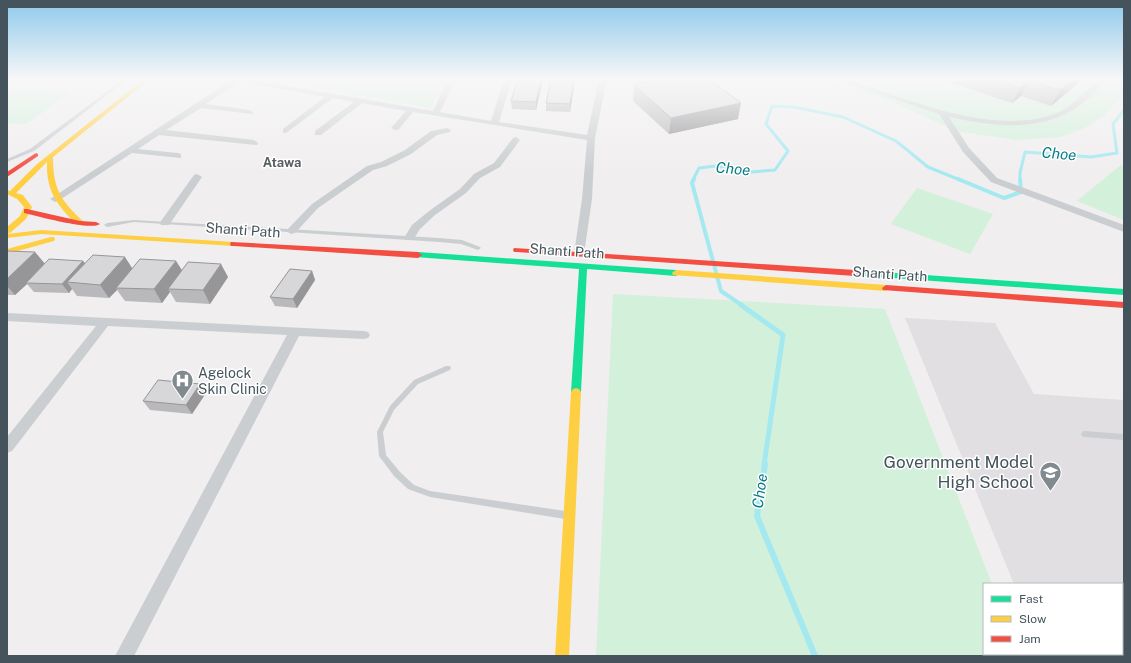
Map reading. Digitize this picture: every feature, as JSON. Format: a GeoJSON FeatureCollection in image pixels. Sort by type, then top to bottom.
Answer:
{"type":"FeatureCollection","features":[{"type":"Feature","properties":{"kind":"main road"},"geometry":{"type":"LineString","coordinates":[[7,175],[41,152],[94,110]]}},
{"type":"Feature","properties":{"kind":"main road"},"geometry":{"type":"LineString","coordinates":[[7,231],[27,211],[28,207],[26,201],[10,193],[25,178],[109,110]]}},
{"type":"Feature","properties":{"kind":"main road"},"geometry":{"type":"LineString","coordinates":[[7,168],[41,152]]}},
{"type":"Feature","properties":{"kind":"main road"},"geometry":{"type":"LineString","coordinates":[[50,157],[48,178],[55,199],[80,223]]}},
{"type":"Feature","properties":{"kind":"main road","name":"Shanti Path"},"geometry":{"type":"LineString","coordinates":[[27,211],[80,223],[482,248]]}},
{"type":"Feature","properties":{"kind":"main road","name":"Shanti Path"},"geometry":{"type":"LineString","coordinates":[[7,236],[42,232],[583,266],[675,274],[1124,305]]}},
{"type":"Feature","properties":{"kind":"main road"},"geometry":{"type":"LineString","coordinates":[[7,252],[72,234]]}},
{"type":"Feature","properties":{"kind":"main road","name":"Shanti Path"},"geometry":{"type":"LineString","coordinates":[[509,250],[675,260],[1124,292]]}},
{"type":"Feature","properties":{"kind":"main road"},"geometry":{"type":"LineString","coordinates":[[562,656],[583,266]]}},
{"type":"Feature","properties":{"kind":"street"},"geometry":{"type":"LineString","coordinates":[[55,199],[191,110]]}},
{"type":"Feature","properties":{"kind":"street"},"geometry":{"type":"LineString","coordinates":[[234,110],[249,112]]}},
{"type":"Feature","properties":{"kind":"street"},"geometry":{"type":"LineString","coordinates":[[286,131],[313,110]]}},
{"type":"Feature","properties":{"kind":"street"},"geometry":{"type":"LineString","coordinates":[[318,133],[348,110]]}},
{"type":"Feature","properties":{"kind":"street"},"geometry":{"type":"LineString","coordinates":[[395,128],[411,110]]}},
{"type":"Feature","properties":{"kind":"street"},"geometry":{"type":"LineString","coordinates":[[418,110],[494,124],[591,138]]}},
{"type":"Feature","properties":{"kind":"street"},"geometry":{"type":"LineString","coordinates":[[494,124],[498,110]]}},
{"type":"Feature","properties":{"kind":"street"},"geometry":{"type":"LineString","coordinates":[[579,254],[587,199],[591,138],[597,110]]}},
{"type":"Feature","properties":{"kind":"street"},"geometry":{"type":"LineString","coordinates":[[938,110],[993,124],[1042,120],[1065,113],[1068,110]]}},
{"type":"Feature","properties":{"kind":"street"},"geometry":{"type":"LineString","coordinates":[[941,111],[966,150],[994,180],[1124,229]]}},
{"type":"Feature","properties":{"kind":"street"},"geometry":{"type":"LineString","coordinates":[[291,231],[315,206],[370,168],[384,164],[408,152],[434,133],[447,130]]}},
{"type":"Feature","properties":{"kind":"street"},"geometry":{"type":"LineString","coordinates":[[157,132],[254,143]]}},
{"type":"Feature","properties":{"kind":"street"},"geometry":{"type":"LineString","coordinates":[[409,238],[416,227],[432,213],[463,192],[477,176],[497,165],[516,140]]}},
{"type":"Feature","properties":{"kind":"street"},"geometry":{"type":"LineString","coordinates":[[130,150],[178,156]]}},
{"type":"Feature","properties":{"kind":"street"},"geometry":{"type":"LineString","coordinates":[[166,223],[197,177]]}},
{"type":"Feature","properties":{"kind":"street"},"geometry":{"type":"LineString","coordinates":[[7,317],[106,321],[364,336]]}},
{"type":"Feature","properties":{"kind":"street"},"geometry":{"type":"LineString","coordinates":[[7,447],[106,321]]}},
{"type":"Feature","properties":{"kind":"street"},"geometry":{"type":"LineString","coordinates":[[124,656],[295,332]]}},
{"type":"Feature","properties":{"kind":"lane"},"geometry":{"type":"LineString","coordinates":[[7,160],[32,150],[85,110]]}},
{"type":"Feature","properties":{"kind":"lane"},"geometry":{"type":"LineString","coordinates":[[107,225],[134,221],[462,242],[482,248]]}},
{"type":"Feature","properties":{"kind":"lane"},"geometry":{"type":"LineString","coordinates":[[448,368],[416,382],[392,408],[380,432],[383,456],[397,474],[411,487],[430,494],[570,516]]}},
{"type":"Feature","properties":{"kind":"lane"},"geometry":{"type":"LineString","coordinates":[[1084,434],[1124,438]]}},
{"type":"Feature","properties":{"kind":"shaded area","name":"Government Model High School"},"geometry":{"type":"Polygon","coordinates":[[[905,318],[995,323],[1034,394],[1124,400],[1124,656],[1044,655],[1123,655],[1123,583],[1014,583],[905,318]]]}},
{"type":"Feature","properties":{"kind":"green space"},"geometry":{"type":"Polygon","coordinates":[[[7,110],[46,110],[26,124],[7,123],[7,110]]]}},
{"type":"Feature","properties":{"kind":"green space"},"geometry":{"type":"Polygon","coordinates":[[[910,110],[1109,110],[1104,116],[1087,127],[1061,137],[1016,140],[956,131],[910,110]]]}},
{"type":"Feature","properties":{"kind":"green space"},"geometry":{"type":"Polygon","coordinates":[[[1121,165],[1124,166],[1124,220],[1077,201],[1121,165]]]}},
{"type":"Feature","properties":{"kind":"green space"},"geometry":{"type":"Polygon","coordinates":[[[917,188],[993,214],[970,254],[891,224],[917,188]]]}},
{"type":"Feature","properties":{"kind":"green space"},"geometry":{"type":"Polygon","coordinates":[[[613,294],[885,309],[992,583],[983,583],[983,655],[1020,656],[596,656],[613,294]]]}},
{"type":"Feature","properties":{"kind":"building"},"geometry":{"type":"Polygon","coordinates":[[[662,110],[709,110],[671,118],[662,110]]]}},
{"type":"Feature","properties":{"kind":"building"},"geometry":{"type":"Polygon","coordinates":[[[7,251],[35,252],[7,279],[7,251]]]}},
{"type":"Feature","properties":{"kind":"building"},"geometry":{"type":"Polygon","coordinates":[[[93,255],[125,257],[100,285],[67,282],[93,255]]]}},
{"type":"Feature","properties":{"kind":"building"},"geometry":{"type":"Polygon","coordinates":[[[49,259],[83,261],[62,284],[26,283],[49,259]]]}},
{"type":"Feature","properties":{"kind":"building"},"geometry":{"type":"Polygon","coordinates":[[[140,259],[176,261],[154,289],[116,288],[140,259]]]}},
{"type":"Feature","properties":{"kind":"building"},"geometry":{"type":"Polygon","coordinates":[[[188,262],[221,264],[203,290],[168,289],[188,262]]]}},
{"type":"Feature","properties":{"kind":"building"},"geometry":{"type":"Polygon","coordinates":[[[290,269],[312,271],[293,299],[270,297],[290,269]]]}},
{"type":"Feature","properties":{"kind":"building"},"geometry":{"type":"Polygon","coordinates":[[[158,380],[200,384],[186,405],[143,401],[158,380]]]}},
{"type":"Feature","properties":{"kind":"waterway","name":"Choe"},"geometry":{"type":"LineString","coordinates":[[693,180],[699,168],[716,166],[751,172],[775,170],[788,151],[766,124],[771,110]]}},
{"type":"Feature","properties":{"kind":"waterway","name":"Choe"},"geometry":{"type":"LineString","coordinates":[[808,110],[843,117],[896,141],[928,167],[960,180]]}},
{"type":"Feature","properties":{"kind":"waterway","name":"Choe"},"geometry":{"type":"LineString","coordinates":[[1020,179],[1025,152],[1091,157],[1117,153],[1113,124],[1124,110]]}},
{"type":"Feature","properties":{"kind":"waterway","name":"Choe"},"geometry":{"type":"LineString","coordinates":[[694,179],[692,183],[721,291],[743,306]]}},
{"type":"Feature","properties":{"kind":"waterway","name":"Choe"},"geometry":{"type":"LineString","coordinates":[[958,179],[1004,198],[1021,192],[1020,179]]}},
{"type":"Feature","properties":{"kind":"waterway","name":"Choe"},"geometry":{"type":"LineString","coordinates":[[741,305],[783,335],[764,465]]}},
{"type":"Feature","properties":{"kind":"waterway","name":"Choe"},"geometry":{"type":"LineString","coordinates":[[765,464],[757,516],[815,656]]}},
{"type":"Feature","properties":{"kind":"traffic: fast"},"geometry":{"type":"LineString","coordinates":[[418,255],[676,273]]}},
{"type":"Feature","properties":{"kind":"traffic: fast"},"geometry":{"type":"LineString","coordinates":[[576,392],[583,266]]}},
{"type":"Feature","properties":{"kind":"traffic: fast"},"geometry":{"type":"LineString","coordinates":[[855,273],[1124,292]]}},
{"type":"Feature","properties":{"kind":"traffic: slow"},"geometry":{"type":"LineString","coordinates":[[12,193],[39,165],[108,110]]}},
{"type":"Feature","properties":{"kind":"traffic: slow"},"geometry":{"type":"LineString","coordinates":[[50,157],[50,178],[55,194],[65,208],[80,223]]}},
{"type":"Feature","properties":{"kind":"traffic: slow"},"geometry":{"type":"LineString","coordinates":[[7,192],[20,197],[28,207],[23,217],[7,231]]}},
{"type":"Feature","properties":{"kind":"traffic: slow"},"geometry":{"type":"LineString","coordinates":[[7,236],[41,232],[234,244]]}},
{"type":"Feature","properties":{"kind":"traffic: slow"},"geometry":{"type":"LineString","coordinates":[[7,252],[51,239]]}},
{"type":"Feature","properties":{"kind":"traffic: slow"},"geometry":{"type":"LineString","coordinates":[[676,273],[886,288]]}},
{"type":"Feature","properties":{"kind":"traffic: slow"},"geometry":{"type":"LineString","coordinates":[[562,656],[576,392]]}},
{"type":"Feature","properties":{"kind":"traffic: jam"},"geometry":{"type":"LineString","coordinates":[[7,175],[36,155]]}},
{"type":"Feature","properties":{"kind":"traffic: jam"},"geometry":{"type":"LineString","coordinates":[[27,211],[80,223],[96,224]]}},
{"type":"Feature","properties":{"kind":"traffic: jam"},"geometry":{"type":"LineString","coordinates":[[234,244],[418,255]]}},
{"type":"Feature","properties":{"kind":"traffic: jam"},"geometry":{"type":"LineString","coordinates":[[517,250],[855,273]]}},
{"type":"Feature","properties":{"kind":"traffic: jam"},"geometry":{"type":"LineString","coordinates":[[886,288],[1124,305]]}},
{"type":"Feature","properties":{"kind":"place","name":"Agelock Skin Clinic"},"geometry":{"type":"Point","coordinates":[183,400]}},
{"type":"Feature","properties":{"kind":"place","name":"Government Model High School"},"geometry":{"type":"Point","coordinates":[1050,492]}},
{"type":"Feature","properties":{"kind":"district","name":"Atawa"},"geometry":{"type":"Point","coordinates":[282,162]}}]}
